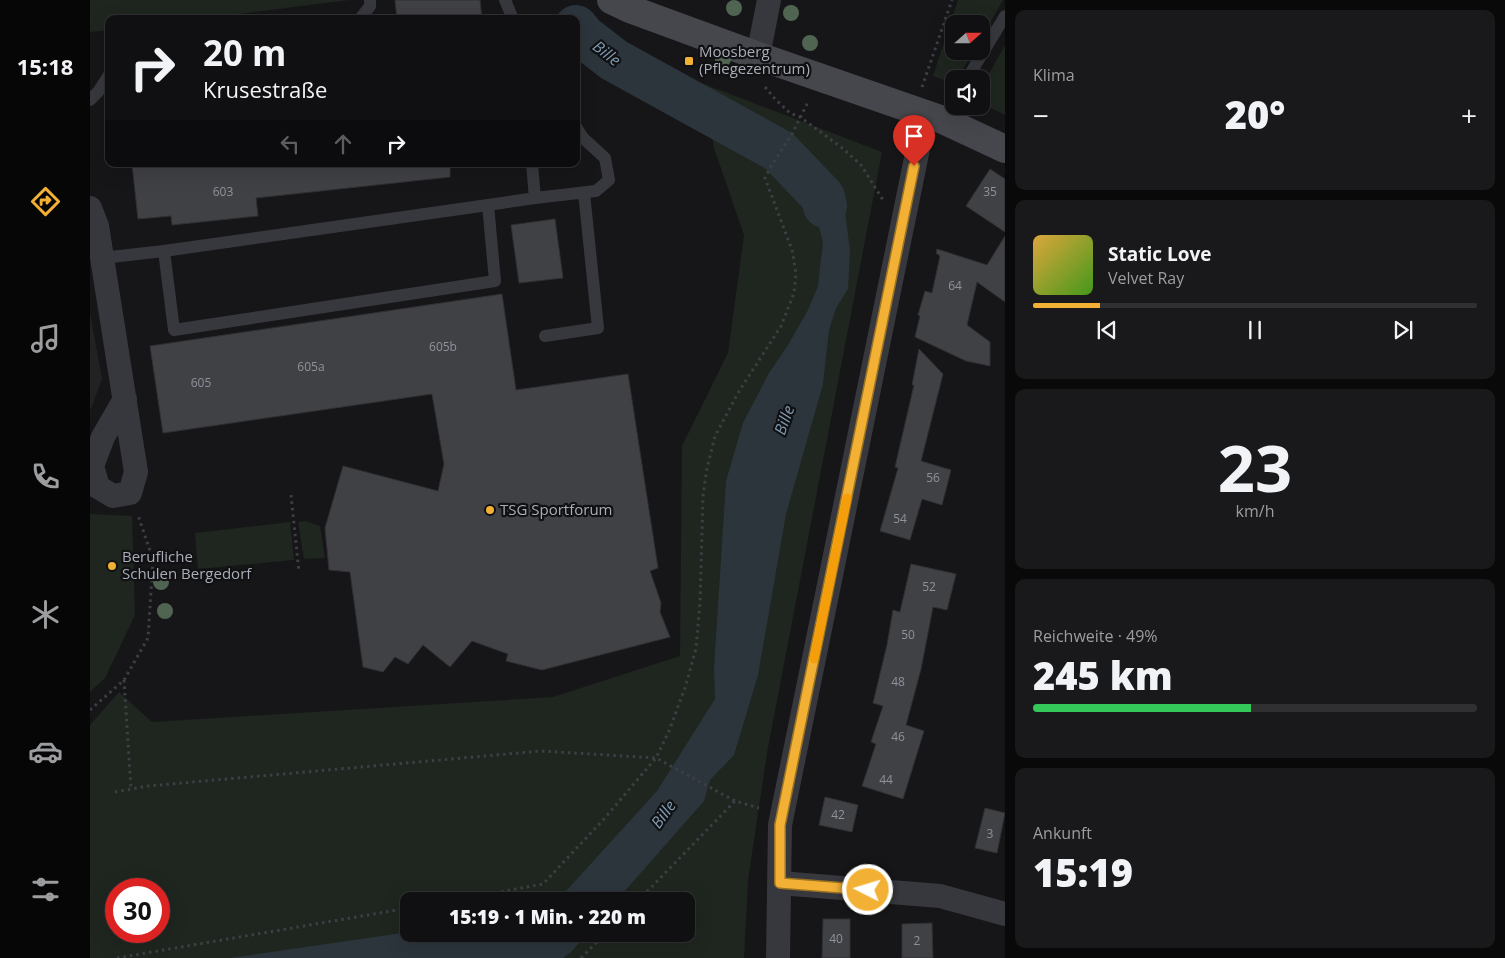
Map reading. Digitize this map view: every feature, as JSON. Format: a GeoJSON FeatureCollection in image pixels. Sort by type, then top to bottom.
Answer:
{"type":"FeatureCollection","features":[{"type":"Feature","properties":{"kind":"street"},"geometry":{"type":"LineString","coordinates":[[611,0],[630,9],[820,77],[934,105],[1005,149]]}},
{"type":"Feature","properties":{"kind":"street"},"geometry":{"type":"LineString","coordinates":[[758,56],[769,0]]}},
{"type":"Feature","properties":{"kind":"street"},"geometry":{"type":"LineString","coordinates":[[778,958],[780,825],[922,129],[934,105]]}},
{"type":"Feature","properties":{"kind":"street"},"geometry":{"type":"LineString","coordinates":[[90,208],[97,226],[125,399],[136,472],[130,493],[113,496],[98,487],[92,466],[103,436],[125,399]]}},
{"type":"Feature","properties":{"kind":"street"},"geometry":{"type":"LineString","coordinates":[[780,883],[940,896],[1005,914]]}},
{"type":"Feature","properties":{"kind":"lane"},"geometry":{"type":"LineString","coordinates":[[363,15],[370,6],[370,0]]}},
{"type":"Feature","properties":{"kind":"lane"},"geometry":{"type":"LineString","coordinates":[[505,0],[511,15]]}},
{"type":"Feature","properties":{"kind":"lane"},"geometry":{"type":"LineString","coordinates":[[972,70],[1005,16]]}},
{"type":"Feature","properties":{"kind":"lane"},"geometry":{"type":"LineString","coordinates":[[90,100],[105,81]]}},
{"type":"Feature","properties":{"kind":"lane"},"geometry":{"type":"LineString","coordinates":[[102,258],[596,191],[609,180],[605,158],[580,133]]}},
{"type":"Feature","properties":{"kind":"lane"},"geometry":{"type":"LineString","coordinates":[[532,167],[535,198]]}},
{"type":"Feature","properties":{"kind":"lane"},"geometry":{"type":"LineString","coordinates":[[545,336],[598,328],[584,193]]}},
{"type":"Feature","properties":{"kind":"lane"},"geometry":{"type":"LineString","coordinates":[[164,251],[174,330],[495,281],[488,205]]}},
{"type":"Feature","properties":{"kind":"path"},"geometry":{"type":"LineString","coordinates":[[934,105],[952,0]]}},
{"type":"Feature","properties":{"kind":"path"},"geometry":{"type":"LineString","coordinates":[[499,892],[543,884],[603,820],[656,758],[669,731],[686,685],[696,648],[700,602],[703,496],[707,468],[715,436],[738,393],[781,326],[794,294],[796,273],[792,250],[765,178],[770,166],[792,134],[820,77]]}},
{"type":"Feature","properties":{"kind":"path"},"geometry":{"type":"LineString","coordinates":[[763,84],[790,113],[800,117],[842,147],[862,165],[901,234]]}},
{"type":"Feature","properties":{"kind":"path"},"geometry":{"type":"LineString","coordinates":[[90,710],[124,680],[148,638],[153,560],[130,493]]}},
{"type":"Feature","properties":{"kind":"path"},"geometry":{"type":"LineString","coordinates":[[291,495],[299,572]]}},
{"type":"Feature","properties":{"kind":"path"},"geometry":{"type":"LineString","coordinates":[[124,680],[131,789]]}},
{"type":"Feature","properties":{"kind":"path"},"geometry":{"type":"LineString","coordinates":[[115,792],[148,786],[540,751],[656,758],[735,801],[782,815]]}},
{"type":"Feature","properties":{"kind":"path"},"geometry":{"type":"LineString","coordinates":[[647,892],[735,801]]}},
{"type":"Feature","properties":{"kind":"path"},"geometry":{"type":"LineString","coordinates":[[117,958],[400,910]]}},
{"type":"Feature","properties":{"kind":"path"},"geometry":{"type":"LineString","coordinates":[[581,958],[597,942]]}},
{"type":"Feature","properties":{"kind":"shaded area"},"geometry":{"type":"Polygon","coordinates":[[[90,0],[349,0],[229,15],[105,15],[105,30],[90,32],[90,0]]]}},
{"type":"Feature","properties":{"kind":"shaded area"},"geometry":{"type":"Polygon","coordinates":[[[958,0],[1003,0],[990,23],[990,15],[953,15],[958,0]]]}},
{"type":"Feature","properties":{"kind":"shaded area"},"geometry":{"type":"Polygon","coordinates":[[[945,40],[945,60],[969,60],[962,70],[945,70],[945,80],[933,76],[945,40]]]}},
{"type":"Feature","properties":{"kind":"shaded area"},"geometry":{"type":"Polygon","coordinates":[[[1005,45],[1005,115],[990,108],[990,72],[1005,45]]]}},
{"type":"Feature","properties":{"kind":"shaded area"},"geometry":{"type":"Polygon","coordinates":[[[704,84],[882,152],[767,753],[748,880],[744,958],[90,958],[90,725],[119,692],[152,722],[553,697],[680,656],[682,446],[728,353],[744,235],[714,148],[704,84]]]}},
{"type":"Feature","properties":{"kind":"shaded area"},"geometry":{"type":"Polygon","coordinates":[[[90,313],[102,379],[90,411],[90,313]]]}},
{"type":"Feature","properties":{"kind":"shaded area","name":"Berufliche Schulen Bergedorf"},"geometry":{"type":"Polygon","coordinates":[[[90,514],[132,516],[135,615],[105,678],[90,692],[90,514]]]}},
{"type":"Feature","properties":{"kind":"shaded area"},"geometry":{"type":"Polygon","coordinates":[[[305,521],[320,526],[325,558],[304,559],[298,522],[305,521]]]}},
{"type":"Feature","properties":{"kind":"shaded area"},"geometry":{"type":"Polygon","coordinates":[[[290,522],[294,560],[198,569],[195,533],[290,522]]]}},
{"type":"Feature","properties":{"kind":"water"},"geometry":{"type":"Polygon","coordinates":[[[801,152],[823,175],[845,212],[850,251],[848,289],[836,308],[829,330],[823,384],[786,514],[758,675],[734,755],[710,780],[704,801],[624,892],[565,892],[657,791],[715,699],[714,669],[726,481],[743,423],[769,373],[808,310],[818,286],[823,242],[815,212],[779,166],[801,152]]]}},
{"type":"Feature","properties":{"kind":"water"},"geometry":{"type":"Polygon","coordinates":[[[400,933],[400,942],[580,942],[563,958],[230,958],[400,933]]]}},
{"type":"Feature","properties":{"kind":"building"},"geometry":{"type":"Polygon","coordinates":[[[395,0],[480,0],[482,15],[397,15],[395,0]]]}},
{"type":"Feature","properties":{"kind":"building"},"geometry":{"type":"Polygon","coordinates":[[[132,167],[450,167],[450,177],[256,198],[258,216],[172,225],[171,216],[138,219],[132,167]]]}},
{"type":"Feature","properties":{"kind":"building"},"geometry":{"type":"Polygon","coordinates":[[[990,169],[1005,179],[1005,232],[966,206],[990,169]]]}},
{"type":"Feature","properties":{"kind":"building"},"geometry":{"type":"Polygon","coordinates":[[[555,219],[563,278],[519,283],[511,225],[555,219]]]}},
{"type":"Feature","properties":{"kind":"building"},"geometry":{"type":"Polygon","coordinates":[[[1005,236],[1005,302],[977,282],[967,325],[990,342],[990,366],[966,361],[915,337],[920,316],[918,315],[925,291],[932,293],[940,256],[936,253],[937,249],[987,265],[1005,236]]]}},
{"type":"Feature","properties":{"kind":"building","name":"TSG Sportforum"},"geometry":{"type":"Polygon","coordinates":[[[502,294],[516,390],[628,374],[658,568],[650,571],[661,603],[660,612],[670,637],[542,670],[506,661],[508,654],[472,641],[450,667],[423,645],[408,664],[395,657],[383,672],[363,667],[350,572],[329,570],[325,528],[343,466],[438,491],[444,464],[432,394],[163,433],[150,346],[502,294]]]}},
{"type":"Feature","properties":{"kind":"building"},"geometry":{"type":"Polygon","coordinates":[[[919,349],[943,374],[921,461],[951,470],[942,505],[922,499],[910,540],[880,531],[898,468],[895,467],[914,385],[912,385],[919,349]]]}},
{"type":"Feature","properties":{"kind":"building"},"geometry":{"type":"Polygon","coordinates":[[[911,564],[956,574],[947,610],[933,607],[921,669],[906,725],[924,731],[903,799],[862,786],[876,744],[871,742],[883,706],[873,703],[893,610],[900,612],[911,564]]]}},
{"type":"Feature","properties":{"kind":"building"},"geometry":{"type":"Polygon","coordinates":[[[825,797],[858,805],[852,832],[819,825],[825,797]]]}},
{"type":"Feature","properties":{"kind":"building"},"geometry":{"type":"Polygon","coordinates":[[[985,808],[1005,813],[997,853],[975,848],[985,808]]]}},
{"type":"Feature","properties":{"kind":"building"},"geometry":{"type":"Polygon","coordinates":[[[823,919],[850,919],[850,958],[822,958],[823,919]]]}},
{"type":"Feature","properties":{"kind":"building"},"geometry":{"type":"Polygon","coordinates":[[[932,923],[933,958],[902,958],[902,924],[932,923]]]}},
{"type":"Feature","properties":{"kind":"waterway","name":"Bille"},"geometry":{"type":"LineString","coordinates":[[580,32],[614,60],[779,151],[823,197],[825,206]]}},
{"type":"Feature","properties":{"kind":"slow traffic"},"geometry":{"type":"LineString","coordinates":[[814,659],[847,498]]}},
{"type":"Feature","properties":{"kind":"place","name":"Moosberg (Pflegezentrum)"},"geometry":{"type":"Point","coordinates":[689,61]}},
{"type":"Feature","properties":{"kind":"place","name":"TSG Sportforum"},"geometry":{"type":"Point","coordinates":[490,510]}},
{"type":"Feature","properties":{"kind":"place","name":"Berufliche Schulen Bergedorf"},"geometry":{"type":"Point","coordinates":[112,566]}},
{"type":"Feature","properties":{"kind":"route"},"geometry":{"type":"LineString","coordinates":[[868,890],[780,883],[780,825],[914,166]]}}]}
